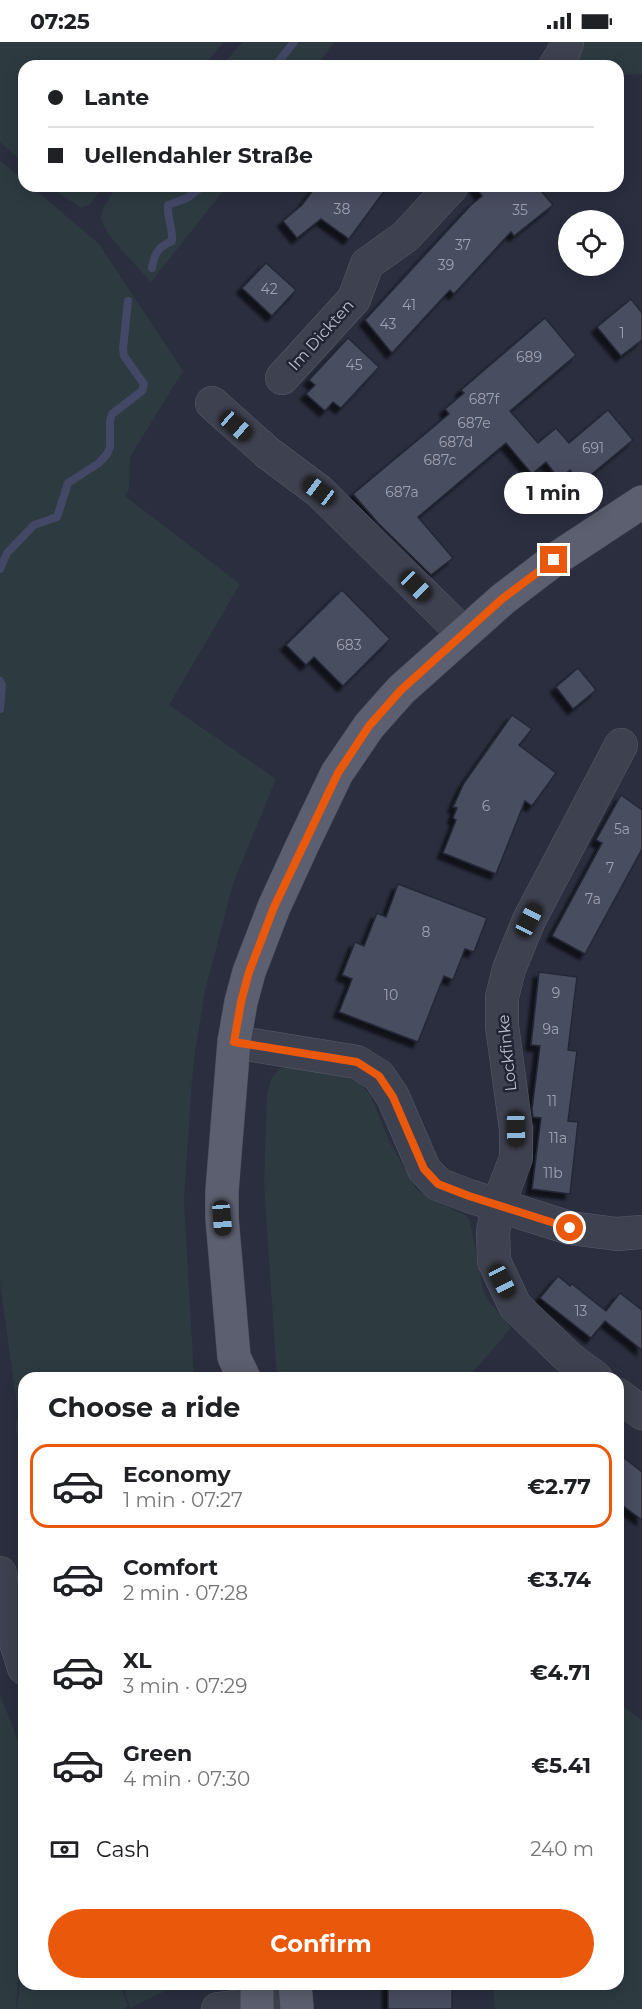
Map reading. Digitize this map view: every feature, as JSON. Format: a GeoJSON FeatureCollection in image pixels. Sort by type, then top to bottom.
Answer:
{"type":"FeatureCollection","features":[{"type":"Feature","properties":{"kind":"main road"},"geometry":{"type":"LineString","coordinates":[[235,1371],[222,1218],[222,1191],[234,1042],[241,1002],[249,972],[270,918],[338,773],[369,726],[401,690],[502,599],[554,560],[642,502]]}},
{"type":"Feature","properties":{"kind":"street"},"geometry":{"type":"LineString","coordinates":[[559,60],[567,42]]}},
{"type":"Feature","properties":{"kind":"street","name":"Im Dickten"},"geometry":{"type":"LineString","coordinates":[[282,378],[354,299],[367,264],[406,236],[446,192]]}},
{"type":"Feature","properties":{"kind":"street"},"geometry":{"type":"LineString","coordinates":[[212,403],[268,453],[319,491],[463,633]]}},
{"type":"Feature","properties":{"kind":"street","name":"Lockfinke"},"geometry":{"type":"LineString","coordinates":[[588,1372],[568,1357],[516,1306],[494,1261],[493,1232],[498,1205],[516,1158],[516,1129],[502,1026],[502,997],[509,969],[529,920],[621,745]]}},
{"type":"Feature","properties":{"kind":"street"},"geometry":{"type":"LineString","coordinates":[[234,1042],[357,1062],[379,1076],[393,1097],[424,1169],[438,1184],[570,1228],[617,1234],[642,1232]]}},
{"type":"Feature","properties":{"kind":"street"},"geometry":{"type":"LineString","coordinates":[[624,1400],[642,1413]]}},
{"type":"Feature","properties":{"kind":"street"},"geometry":{"type":"LineString","coordinates":[[0,1574],[7,1613],[18,1649]]}},
{"type":"Feature","properties":{"kind":"street"},"geometry":{"type":"LineString","coordinates":[[222,2008],[257,1999],[296,2000]]}},
{"type":"Feature","properties":{"kind":"shaded area"},"geometry":{"type":"Polygon","coordinates":[[[0,42],[224,42],[208,60],[18,60],[18,158],[0,142],[0,42]]]}},
{"type":"Feature","properties":{"kind":"shaded area"},"geometry":{"type":"Polygon","coordinates":[[[243,42],[334,42],[321,60],[226,60],[243,42]]]}},
{"type":"Feature","properties":{"kind":"shaded area"},"geometry":{"type":"Polygon","coordinates":[[[579,42],[642,42],[642,74],[624,75],[624,60],[572,60],[579,42]]]}},
{"type":"Feature","properties":{"kind":"shaded area"},"geometry":{"type":"Polygon","coordinates":[[[0,161],[18,175],[18,192],[38,192],[99,244],[183,371],[130,457],[129,489],[125,496],[240,584],[169,705],[276,779],[233,884],[205,991],[195,1052],[184,1200],[194,1372],[18,1372],[18,1413],[0,1283],[0,161]]]}},
{"type":"Feature","properties":{"kind":"shaded area"},"geometry":{"type":"Polygon","coordinates":[[[58,192],[99,192],[90,204],[81,208],[58,192]]]}},
{"type":"Feature","properties":{"kind":"shaded area"},"geometry":{"type":"Polygon","coordinates":[[[113,192],[222,192],[151,282],[106,230],[101,215],[113,192]]]}},
{"type":"Feature","properties":{"kind":"shaded area"},"geometry":{"type":"Polygon","coordinates":[[[291,1065],[327,1071],[357,1081],[370,1094],[390,1143],[417,1190],[466,1216],[470,1221],[483,1290],[490,1303],[511,1328],[473,1372],[277,1372],[264,1185],[267,1094],[271,1079],[279,1069],[291,1065]]]}},
{"type":"Feature","properties":{"kind":"shaded area"},"geometry":{"type":"Polygon","coordinates":[[[15,1421],[18,1421],[18,1442],[15,1421]]]}},
{"type":"Feature","properties":{"kind":"shaded area"},"geometry":{"type":"Polygon","coordinates":[[[0,1695],[18,1740],[18,1970],[16,1960],[18,1980],[16,2009],[0,2009],[0,1695]]]}},
{"type":"Feature","properties":{"kind":"shaded area"},"geometry":{"type":"Polygon","coordinates":[[[624,1707],[642,1721],[642,2009],[495,2009],[493,1990],[624,1990],[624,1707]]]}},
{"type":"Feature","properties":{"kind":"shaded area"},"geometry":{"type":"Polygon","coordinates":[[[19,1990],[122,1990],[128,2006],[123,2009],[17,2009],[19,1990]]]}},
{"type":"Feature","properties":{"kind":"shaded area"},"geometry":{"type":"Polygon","coordinates":[[[124,1990],[168,1990],[130,2008],[124,1990]]]}},
{"type":"Feature","properties":{"kind":"building"},"geometry":{"type":"Polygon","coordinates":[[[312,192],[384,192],[349,239],[321,219],[297,238],[283,221],[302,205],[312,192]]]}},
{"type":"Feature","properties":{"kind":"building"},"geometry":{"type":"Polygon","coordinates":[[[479,192],[542,192],[553,205],[514,236],[511,232],[454,294],[450,290],[392,353],[365,320],[471,205],[482,196],[479,192]]]}},
{"type":"Feature","properties":{"kind":"building"},"geometry":{"type":"Polygon","coordinates":[[[266,263],[296,290],[272,316],[242,288],[266,263]]]}},
{"type":"Feature","properties":{"kind":"building"},"geometry":{"type":"Polygon","coordinates":[[[631,299],[642,313],[642,340],[621,356],[597,327],[631,299]]]}},
{"type":"Feature","properties":{"kind":"building"},"geometry":{"type":"Polygon","coordinates":[[[545,318],[576,355],[510,411],[538,443],[556,428],[569,443],[608,410],[633,440],[581,483],[570,470],[559,479],[546,462],[532,474],[506,443],[418,517],[453,558],[431,575],[378,523],[353,494],[449,414],[445,409],[464,393],[461,390],[545,318]]]}},
{"type":"Feature","properties":{"kind":"building"},"geometry":{"type":"Polygon","coordinates":[[[348,338],[379,367],[341,408],[333,402],[325,411],[306,394],[315,385],[309,380],[348,338]]]}},
{"type":"Feature","properties":{"kind":"building"},"geometry":{"type":"Polygon","coordinates":[[[342,590],[390,639],[343,686],[314,657],[306,665],[286,645],[342,590]]]}},
{"type":"Feature","properties":{"kind":"building"},"geometry":{"type":"Polygon","coordinates":[[[578,668],[596,690],[573,709],[556,687],[578,668]]]}},
{"type":"Feature","properties":{"kind":"building"},"geometry":{"type":"Polygon","coordinates":[[[512,715],[532,729],[519,745],[556,773],[532,806],[525,801],[496,874],[443,853],[456,820],[453,818],[457,808],[453,807],[464,783],[512,715]]]}},
{"type":"Feature","properties":{"kind":"building"},"geometry":{"type":"Polygon","coordinates":[[[621,795],[642,810],[642,849],[585,954],[552,936],[602,843],[596,840],[621,795]]]}},
{"type":"Feature","properties":{"kind":"building"},"geometry":{"type":"Polygon","coordinates":[[[398,884],[487,918],[474,952],[465,949],[453,980],[444,976],[418,1042],[339,1012],[352,979],[342,975],[355,942],[364,946],[377,913],[386,917],[398,884]]]}},
{"type":"Feature","properties":{"kind":"building"},"geometry":{"type":"Polygon","coordinates":[[[539,972],[577,977],[568,1050],[577,1051],[568,1121],[578,1122],[570,1194],[532,1189],[541,1118],[533,1117],[532,1109],[540,1046],[531,1045],[539,972]]]}},
{"type":"Feature","properties":{"kind":"building"},"geometry":{"type":"Polygon","coordinates":[[[558,1276],[606,1311],[620,1293],[642,1310],[642,1350],[605,1321],[591,1338],[540,1298],[558,1276]]]}},
{"type":"Feature","properties":{"kind":"building"},"geometry":{"type":"Polygon","coordinates":[[[624,1458],[642,1472],[642,1520],[624,1506],[624,1458]]]}},
{"type":"Feature","properties":{"kind":"building"},"geometry":{"type":"Polygon","coordinates":[[[388,1990],[452,1990],[452,2009],[388,2009],[388,1990]]]}},
{"type":"Feature","properties":{"kind":"waterway"},"geometry":{"type":"LineString","coordinates":[[280,60],[294,42]]}},
{"type":"Feature","properties":{"kind":"waterway"},"geometry":{"type":"LineString","coordinates":[[152,268],[158,251],[172,241],[168,205],[187,198],[195,192]]}},
{"type":"Feature","properties":{"kind":"waterway"},"geometry":{"type":"LineString","coordinates":[[0,569],[7,553],[34,525],[57,517],[68,483],[99,463],[107,454],[110,447],[112,414],[142,391],[144,384],[124,356],[128,301]]}},
{"type":"Feature","properties":{"kind":"waterway"},"geometry":{"type":"LineString","coordinates":[[0,681],[2,685],[0,709]]}},
{"type":"Feature","properties":{"kind":"route"},"geometry":{"type":"LineString","coordinates":[[554,560],[502,599],[463,633],[401,690],[369,726],[338,773],[274,907],[249,972],[234,1042],[357,1062],[379,1076],[393,1097],[424,1169],[438,1184],[570,1228]]}}]}
